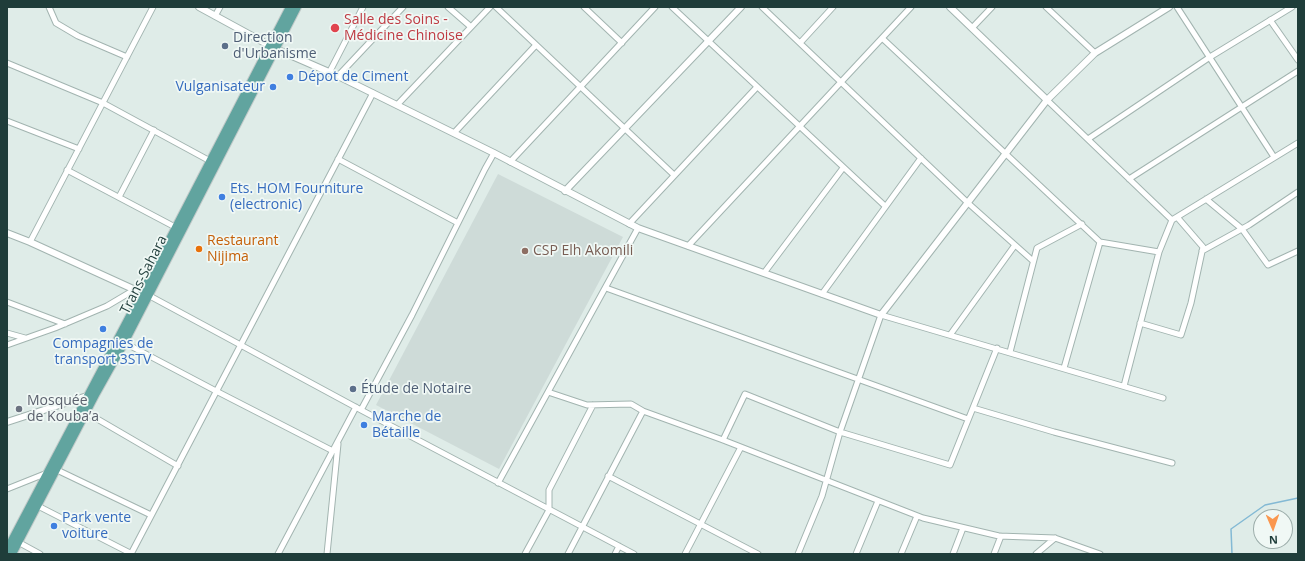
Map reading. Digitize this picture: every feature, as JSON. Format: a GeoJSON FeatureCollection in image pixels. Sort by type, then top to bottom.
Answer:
{"type":"FeatureCollection","features":[{"type":"Feature","properties":{"kind":"main road","name":"Trans-Sahara"},"geometry":{"type":"LineString","coordinates":[[7,550],[52,470],[167,253],[273,47],[290,7]]}},
{"type":"Feature","properties":{"kind":"main road","name":"Trans-Sahara"},"geometry":{"type":"LineString","coordinates":[[167,253],[175,228],[210,161],[273,47],[298,7]]}},
{"type":"Feature","properties":{"kind":"main road","name":"Trans-Sahara"},"geometry":{"type":"LineString","coordinates":[[12,554],[38,506],[52,470],[86,413],[92,395]]}},
{"type":"Feature","properties":{"kind":"street"},"geometry":{"type":"LineString","coordinates":[[49,7],[56,23],[78,36],[127,57]]}},
{"type":"Feature","properties":{"kind":"street"},"geometry":{"type":"LineString","coordinates":[[30,242],[153,7]]}},
{"type":"Feature","properties":{"kind":"street"},"geometry":{"type":"LineString","coordinates":[[199,7],[273,47],[338,76],[454,133],[638,228],[881,315],[997,348],[1162,398]]}},
{"type":"Feature","properties":{"kind":"street"},"geometry":{"type":"LineString","coordinates":[[215,16],[220,7]]}},
{"type":"Feature","properties":{"kind":"street"},"geometry":{"type":"LineString","coordinates":[[329,72],[363,7]]}},
{"type":"Feature","properties":{"kind":"street"},"geometry":{"type":"LineString","coordinates":[[338,76],[403,7]]}},
{"type":"Feature","properties":{"kind":"street"},"geometry":{"type":"LineString","coordinates":[[448,7],[471,27]]}},
{"type":"Feature","properties":{"kind":"street"},"geometry":{"type":"LineString","coordinates":[[397,105],[490,7]]}},
{"type":"Feature","properties":{"kind":"street"},"geometry":{"type":"LineString","coordinates":[[496,7],[674,175]]}},
{"type":"Feature","properties":{"kind":"street"},"geometry":{"type":"LineString","coordinates":[[584,7],[622,43]]}},
{"type":"Feature","properties":{"kind":"street"},"geometry":{"type":"LineString","coordinates":[[510,162],[655,7]]}},
{"type":"Feature","properties":{"kind":"street"},"geometry":{"type":"LineString","coordinates":[[672,7],[885,206]]}},
{"type":"Feature","properties":{"kind":"street"},"geometry":{"type":"LineString","coordinates":[[565,191],[741,7]]}},
{"type":"Feature","properties":{"kind":"street"},"geometry":{"type":"LineString","coordinates":[[762,7],[968,203],[1033,261]]}},
{"type":"Feature","properties":{"kind":"street"},"geometry":{"type":"LineString","coordinates":[[800,43],[833,7]]}},
{"type":"Feature","properties":{"kind":"street"},"geometry":{"type":"LineString","coordinates":[[688,246],[911,7]]}},
{"type":"Feature","properties":{"kind":"street"},"geometry":{"type":"LineString","coordinates":[[950,7],[1129,179],[1175,218],[1203,247],[1191,303],[1180,335],[1140,324]]}},
{"type":"Feature","properties":{"kind":"street"},"geometry":{"type":"LineString","coordinates":[[972,28],[992,7]]}},
{"type":"Feature","properties":{"kind":"street"},"geometry":{"type":"LineString","coordinates":[[1046,7],[1095,53]]}},
{"type":"Feature","properties":{"kind":"street"},"geometry":{"type":"LineString","coordinates":[[798,554],[822,496],[840,432],[881,315],[1047,100],[1095,53],[1169,7]]}},
{"type":"Feature","properties":{"kind":"street"},"geometry":{"type":"LineString","coordinates":[[1178,7],[1274,157]]}},
{"type":"Feature","properties":{"kind":"street"},"geometry":{"type":"LineString","coordinates":[[1088,139],[1210,57],[1292,7]]}},
{"type":"Feature","properties":{"kind":"street"},"geometry":{"type":"LineString","coordinates":[[1270,20],[1298,60]]}},
{"type":"Feature","properties":{"kind":"street"},"geometry":{"type":"LineString","coordinates":[[882,38],[1100,242],[1159,252]]}},
{"type":"Feature","properties":{"kind":"street"},"geometry":{"type":"LineString","coordinates":[[454,133],[536,45]]}},
{"type":"Feature","properties":{"kind":"street"},"geometry":{"type":"LineString","coordinates":[[7,63],[103,102],[210,161]]}},
{"type":"Feature","properties":{"kind":"street"},"geometry":{"type":"LineString","coordinates":[[1129,179],[1298,72]]}},
{"type":"Feature","properties":{"kind":"street"},"geometry":{"type":"LineString","coordinates":[[629,224],[757,87]]}},
{"type":"Feature","properties":{"kind":"street"},"geometry":{"type":"LineString","coordinates":[[38,506],[131,554],[373,93]]}},
{"type":"Feature","properties":{"kind":"street"},"geometry":{"type":"LineString","coordinates":[[7,121],[79,149]]}},
{"type":"Feature","properties":{"kind":"street"},"geometry":{"type":"LineString","coordinates":[[119,197],[154,130]]}},
{"type":"Feature","properties":{"kind":"street"},"geometry":{"type":"LineString","coordinates":[[1124,386],[1159,252],[1175,218],[1298,143]]}},
{"type":"Feature","properties":{"kind":"street"},"geometry":{"type":"LineString","coordinates":[[278,554],[338,441],[412,315],[484,170],[494,153]]}},
{"type":"Feature","properties":{"kind":"street"},"geometry":{"type":"LineString","coordinates":[[822,294],[921,158]]}},
{"type":"Feature","properties":{"kind":"street"},"geometry":{"type":"LineString","coordinates":[[338,159],[458,223]]}},
{"type":"Feature","properties":{"kind":"street"},"geometry":{"type":"LineString","coordinates":[[764,273],[843,168]]}},
{"type":"Feature","properties":{"kind":"street"},"geometry":{"type":"LineString","coordinates":[[67,170],[175,228]]}},
{"type":"Feature","properties":{"kind":"street"},"geometry":{"type":"LineString","coordinates":[[1202,251],[1242,229],[1298,192]]}},
{"type":"Feature","properties":{"kind":"street"},"geometry":{"type":"LineString","coordinates":[[1206,199],[1242,229],[1268,265],[1298,251]]}},
{"type":"Feature","properties":{"kind":"street"},"geometry":{"type":"LineString","coordinates":[[1010,352],[1037,248],[1082,224]]}},
{"type":"Feature","properties":{"kind":"street"},"geometry":{"type":"LineString","coordinates":[[498,483],[638,228]]}},
{"type":"Feature","properties":{"kind":"street"},"geometry":{"type":"LineString","coordinates":[[7,233],[145,294],[358,409],[634,554]]}},
{"type":"Feature","properties":{"kind":"street"},"geometry":{"type":"LineString","coordinates":[[1064,368],[1100,242]]}},
{"type":"Feature","properties":{"kind":"street"},"geometry":{"type":"LineString","coordinates":[[950,335],[1015,245]]}},
{"type":"Feature","properties":{"kind":"street"},"geometry":{"type":"LineString","coordinates":[[606,288],[968,419]]}},
{"type":"Feature","properties":{"kind":"street"},"geometry":{"type":"LineString","coordinates":[[7,345],[65,324],[107,306],[134,290]]}},
{"type":"Feature","properties":{"kind":"street"},"geometry":{"type":"LineString","coordinates":[[7,302],[65,324]]}},
{"type":"Feature","properties":{"kind":"street"},"geometry":{"type":"LineString","coordinates":[[7,333],[25,338]]}},
{"type":"Feature","properties":{"kind":"street"},"geometry":{"type":"LineString","coordinates":[[121,341],[333,451]]}},
{"type":"Feature","properties":{"kind":"street"},"geometry":{"type":"LineString","coordinates":[[723,440],[746,394],[840,432],[950,465],[997,348]]}},
{"type":"Feature","properties":{"kind":"street"},"geometry":{"type":"LineString","coordinates":[[548,392],[587,405],[631,404],[642,411],[723,440],[917,516],[1001,536],[1055,538],[1100,554]]}},
{"type":"Feature","properties":{"kind":"street"},"geometry":{"type":"LineString","coordinates":[[7,422],[92,395]]}},
{"type":"Feature","properties":{"kind":"street"},"geometry":{"type":"LineString","coordinates":[[525,554],[548,510],[549,490],[593,405]]}},
{"type":"Feature","properties":{"kind":"street"},"geometry":{"type":"LineString","coordinates":[[973,408],[1054,432],[1172,463]]}},
{"type":"Feature","properties":{"kind":"street"},"geometry":{"type":"LineString","coordinates":[[568,554],[642,411]]}},
{"type":"Feature","properties":{"kind":"street"},"geometry":{"type":"LineString","coordinates":[[86,413],[178,466]]}},
{"type":"Feature","properties":{"kind":"street"},"geometry":{"type":"LineString","coordinates":[[327,554],[338,441]]}},
{"type":"Feature","properties":{"kind":"street"},"geometry":{"type":"LineString","coordinates":[[684,554],[740,447]]}},
{"type":"Feature","properties":{"kind":"street"},"geometry":{"type":"LineString","coordinates":[[7,489],[52,470],[152,515]]}},
{"type":"Feature","properties":{"kind":"street"},"geometry":{"type":"LineString","coordinates":[[608,476],[758,554]]}},
{"type":"Feature","properties":{"kind":"street"},"geometry":{"type":"LineString","coordinates":[[856,554],[878,501]]}},
{"type":"Feature","properties":{"kind":"street"},"geometry":{"type":"LineString","coordinates":[[901,554],[917,516]]}},
{"type":"Feature","properties":{"kind":"street"},"geometry":{"type":"LineString","coordinates":[[953,554],[963,528]]}},
{"type":"Feature","properties":{"kind":"street"},"geometry":{"type":"LineString","coordinates":[[994,554],[1001,536]]}},
{"type":"Feature","properties":{"kind":"street"},"geometry":{"type":"LineString","coordinates":[[1036,554],[1055,538]]}},
{"type":"Feature","properties":{"kind":"street"},"geometry":{"type":"LineString","coordinates":[[18,542],[40,554]]}},
{"type":"Feature","properties":{"kind":"street"},"geometry":{"type":"LineString","coordinates":[[615,554],[619,546]]}},
{"type":"Feature","properties":{"kind":"shaded area"},"geometry":{"type":"Polygon","coordinates":[[[498,174],[623,237],[499,469],[376,405],[498,174]]]}},
{"type":"Feature","properties":{"kind":"waterway"},"geometry":{"type":"LineString","coordinates":[[1232,554],[1231,529],[1265,505],[1298,498]]}},
{"type":"Feature","properties":{"kind":"place","name":"Salle des Soins - Médicine Chinoise"},"geometry":{"type":"Point","coordinates":[335,28]}},
{"type":"Feature","properties":{"kind":"place","name":"Direction d'Urbanisme"},"geometry":{"type":"Point","coordinates":[225,46]}},
{"type":"Feature","properties":{"kind":"place","name":"Dépot de Ciment"},"geometry":{"type":"Point","coordinates":[290,77]}},
{"type":"Feature","properties":{"kind":"place","name":"Vulganisateur"},"geometry":{"type":"Point","coordinates":[273,87]}},
{"type":"Feature","properties":{"kind":"place","name":"Ets. HOM Fourniture (electronic)"},"geometry":{"type":"Point","coordinates":[222,197]}},
{"type":"Feature","properties":{"kind":"place","name":"Restaurant Nijima"},"geometry":{"type":"Point","coordinates":[199,249]}},
{"type":"Feature","properties":{"kind":"place","name":"CSP Elh Akomili"},"geometry":{"type":"Point","coordinates":[525,251]}},
{"type":"Feature","properties":{"kind":"place","name":"Compagnies de transport 3STV"},"geometry":{"type":"Point","coordinates":[103,329]}},
{"type":"Feature","properties":{"kind":"place","name":"Étude de Notaire"},"geometry":{"type":"Point","coordinates":[353,389]}},
{"type":"Feature","properties":{"kind":"place","name":"Mosquée de Kouba’a"},"geometry":{"type":"Point","coordinates":[19,409]}},
{"type":"Feature","properties":{"kind":"place","name":"Marche de Bétaille"},"geometry":{"type":"Point","coordinates":[364,425]}},
{"type":"Feature","properties":{"kind":"place","name":"Park vente voiture"},"geometry":{"type":"Point","coordinates":[54,526]}}]}
